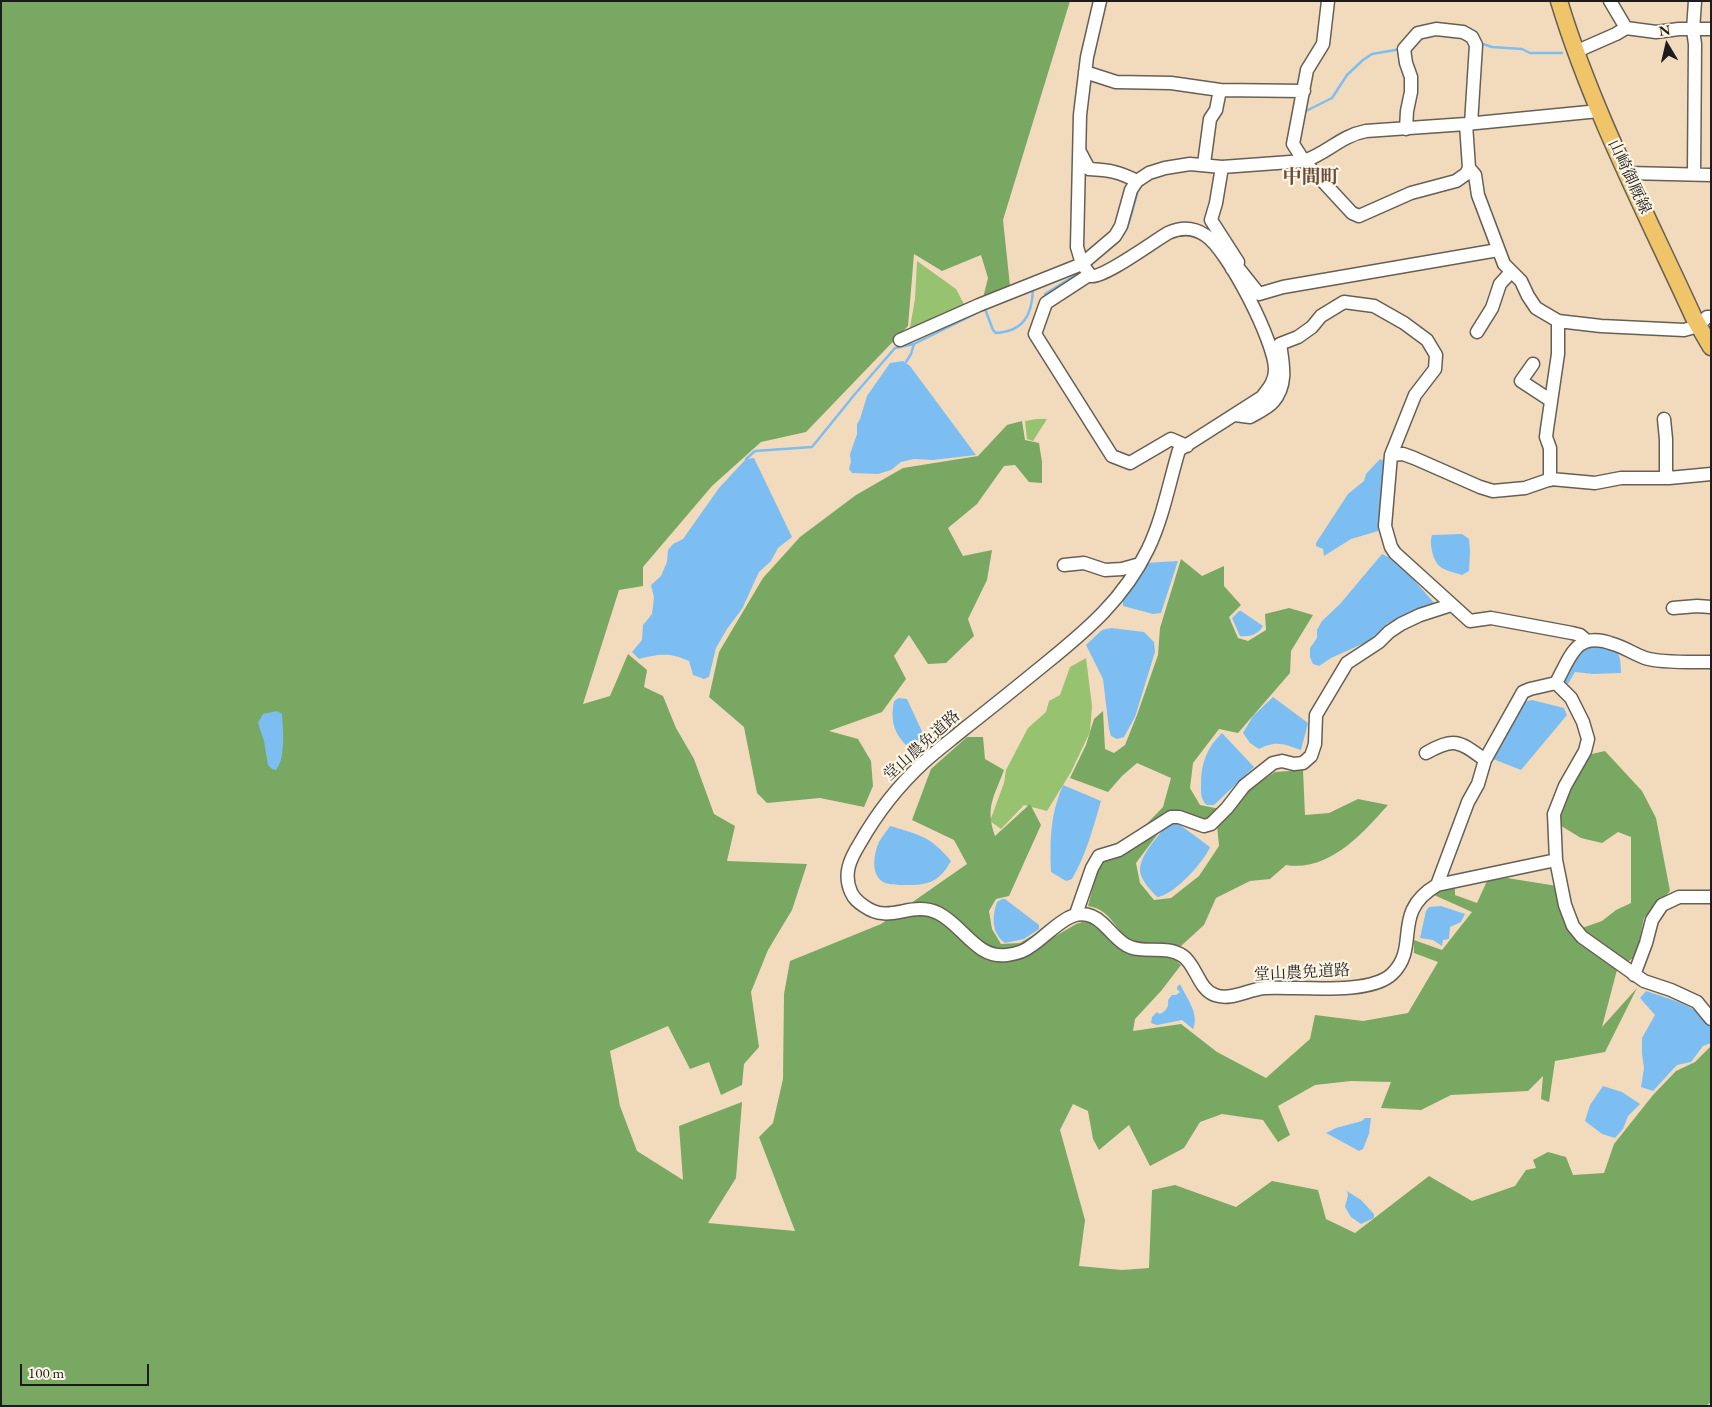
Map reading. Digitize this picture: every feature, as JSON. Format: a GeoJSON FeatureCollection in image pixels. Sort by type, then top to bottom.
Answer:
{"type":"FeatureCollection","features":[{"type":"Feature","properties":{"kind":"main road","name":"山崎御厩線"},"geometry":{"type":"LineString","coordinates":[[1559,1],[1575,52],[1599,111],[1628,173],[1704,321],[1711,348]]}},
{"type":"Feature","properties":{"kind":"street"},"geometry":{"type":"LineString","coordinates":[[1100,1],[1085,72],[1080,115],[1077,247],[1086,269],[1096,276],[1117,266],[1168,232],[1188,228],[1206,235],[1259,294],[1282,287],[1498,250]]}},
{"type":"Feature","properties":{"kind":"street"},"geometry":{"type":"LineString","coordinates":[[1328,1],[1323,44],[1307,70],[1293,144],[1304,161],[1352,213],[1359,216],[1411,193],[1456,181],[1466,174],[1469,168],[1468,124],[1474,41],[1463,32],[1436,29],[1418,33],[1404,50],[1406,63],[1412,77],[1412,92],[1407,111],[1406,128]]}},
{"type":"Feature","properties":{"kind":"street"},"geometry":{"type":"LineString","coordinates":[[1610,1],[1626,28]]}},
{"type":"Feature","properties":{"kind":"street"},"geometry":{"type":"LineString","coordinates":[[1694,174],[1695,1]]}},
{"type":"Feature","properties":{"kind":"street"},"geometry":{"type":"LineString","coordinates":[[1575,52],[1626,28],[1656,32],[1694,32],[1711,29]]}},
{"type":"Feature","properties":{"kind":"street"},"geometry":{"type":"LineString","coordinates":[[1085,72],[1116,82],[1171,83],[1220,90],[1304,91]]}},
{"type":"Feature","properties":{"kind":"street"},"geometry":{"type":"LineString","coordinates":[[1204,164],[1210,119],[1216,110],[1220,90]]}},
{"type":"Feature","properties":{"kind":"street"},"geometry":{"type":"LineString","coordinates":[[1235,268],[1273,352],[1275,371],[1270,387],[1262,397],[1183,448],[1171,439],[1130,463],[1112,456],[1034,332],[1046,303],[1086,269],[1115,236],[1121,226],[1131,190],[1137,181],[1149,173],[1190,164],[1222,167],[1304,161],[1313,158],[1353,134],[1599,111]]}},
{"type":"Feature","properties":{"kind":"street"},"geometry":{"type":"LineString","coordinates":[[1080,151],[1089,169],[1120,172],[1137,181]]}},
{"type":"Feature","properties":{"kind":"street"},"geometry":{"type":"LineString","coordinates":[[1222,167],[1211,220],[1238,262],[1235,268]]}},
{"type":"Feature","properties":{"kind":"street"},"geometry":{"type":"LineString","coordinates":[[1469,168],[1475,175],[1478,195],[1504,264],[1521,281],[1536,308],[1558,321],[1601,326],[1684,330],[1704,321]]}},
{"type":"Feature","properties":{"kind":"street"},"geometry":{"type":"LineString","coordinates":[[1628,173],[1711,175]]}},
{"type":"Feature","properties":{"kind":"street"},"geometry":{"type":"LineString","coordinates":[[900,340],[979,305],[1086,269]]}},
{"type":"Feature","properties":{"kind":"street"},"geometry":{"type":"LineString","coordinates":[[1477,332],[1492,308],[1500,284],[1511,272]]}},
{"type":"Feature","properties":{"kind":"street"},"geometry":{"type":"LineString","coordinates":[[1235,415],[1250,418],[1273,402],[1282,386],[1285,372],[1280,344],[1298,337],[1312,327],[1321,316],[1344,302],[1374,306],[1404,323],[1428,340],[1436,355],[1435,368],[1415,395],[1391,455],[1385,526],[1391,547],[1395,553],[1470,621],[1491,618],[1572,633],[1580,635],[1586,640]]}},
{"type":"Feature","properties":{"kind":"street"},"geometry":{"type":"LineString","coordinates":[[1550,480],[1550,448],[1546,437],[1558,354],[1558,321]]}},
{"type":"Feature","properties":{"kind":"street"},"geometry":{"type":"LineString","coordinates":[[1533,364],[1520,381],[1550,400]]}},
{"type":"Feature","properties":{"kind":"street"},"geometry":{"type":"LineString","coordinates":[[1664,419],[1666,472],[1669,478]]}},
{"type":"Feature","properties":{"kind":"street","name":"堂山農免道路"},"geometry":{"type":"LineString","coordinates":[[1183,448],[1157,529],[1132,579],[1118,598],[1098,619],[924,762],[887,800],[851,858],[847,872],[847,881],[854,898],[872,912],[884,914],[918,908],[942,914],[954,923],[978,948],[998,956],[1010,955],[1031,947],[1068,917],[1084,914],[1096,918],[1127,946],[1140,949],[1170,950],[1181,954],[1190,962],[1207,991],[1215,996],[1231,996],[1262,988],[1331,988],[1359,986],[1384,980],[1392,975],[1403,958],[1406,950],[1408,920],[1416,902],[1426,892],[1437,886],[1556,860]]}},
{"type":"Feature","properties":{"kind":"street"},"geometry":{"type":"LineString","coordinates":[[1391,455],[1402,454],[1414,458],[1493,491],[1525,488],[1550,480],[1595,483],[1621,478],[1669,478],[1711,474]]}},
{"type":"Feature","properties":{"kind":"street"},"geometry":{"type":"LineString","coordinates":[[1064,565],[1084,563],[1105,570],[1122,569],[1140,564]]}},
{"type":"Feature","properties":{"kind":"street"},"geometry":{"type":"LineString","coordinates":[[1076,914],[1092,868],[1099,856],[1119,850],[1171,817],[1179,817],[1204,826],[1211,824],[1227,808],[1244,786],[1273,763],[1282,761],[1294,764],[1303,763],[1311,756],[1315,744],[1316,715],[1348,663],[1379,642],[1400,624],[1451,605]]}},
{"type":"Feature","properties":{"kind":"street"},"geometry":{"type":"LineString","coordinates":[[1673,608],[1698,606],[1711,608]]}},
{"type":"Feature","properties":{"kind":"street"},"geometry":{"type":"LineString","coordinates":[[1556,684],[1570,656],[1577,646],[1586,640],[1600,640],[1613,643],[1647,659],[1711,662]]}},
{"type":"Feature","properties":{"kind":"street"},"geometry":{"type":"LineString","coordinates":[[1437,886],[1468,802],[1478,784],[1485,760],[1523,692],[1556,684]]}},
{"type":"Feature","properties":{"kind":"street"},"geometry":{"type":"LineString","coordinates":[[1556,684],[1571,698],[1583,722],[1588,739],[1585,751],[1565,786],[1554,814],[1556,860],[1564,905],[1573,926],[1582,937],[1634,975],[1644,981],[1671,990],[1697,1002],[1711,1019]]}},
{"type":"Feature","properties":{"kind":"street"},"geometry":{"type":"LineString","coordinates":[[1426,753],[1438,746],[1462,744],[1485,760]]}},
{"type":"Feature","properties":{"kind":"street"},"geometry":{"type":"LineString","coordinates":[[1634,975],[1652,920],[1662,905],[1679,897],[1711,897]]}},
{"type":"Feature","properties":{"kind":"green space"},"geometry":{"type":"Polygon","coordinates":[[[1,1],[1070,1],[1003,220],[1010,286],[983,298],[988,278],[981,255],[942,271],[914,254],[908,326],[806,432],[761,442],[712,486],[643,567],[643,586],[619,590],[583,704],[610,696],[628,654],[647,670],[644,687],[663,696],[676,728],[694,759],[714,814],[735,826],[727,861],[807,864],[792,910],[768,950],[751,992],[759,1047],[744,1064],[742,1085],[721,1095],[709,1062],[690,1069],[668,1026],[610,1051],[620,1106],[637,1151],[683,1180],[679,1126],[742,1102],[736,1178],[708,1223],[795,1231],[759,1137],[773,1123],[783,1079],[784,994],[790,961],[881,924],[967,864],[954,840],[912,820],[931,769],[967,737],[983,737],[985,759],[1004,770],[994,795],[991,809],[992,826],[995,836],[1030,804],[1041,825],[1009,896],[996,899],[989,911],[992,929],[1001,944],[1020,943],[1040,931],[1049,940],[1076,924],[1092,919],[1126,950],[1168,953],[1181,965],[1161,991],[1135,1019],[1133,1031],[1181,1024],[1217,1052],[1266,1078],[1310,1039],[1315,1015],[1363,1021],[1408,1013],[1438,962],[1414,953],[1414,940],[1442,950],[1472,912],[1434,895],[1442,889],[1455,887],[1455,895],[1477,903],[1487,881],[1507,878],[1557,886],[1565,919],[1618,966],[1602,1027],[1637,988],[1605,1052],[1555,1061],[1549,1102],[1541,1099],[1543,1076],[1528,1091],[1451,1095],[1421,1110],[1381,1108],[1391,1082],[1351,1081],[1315,1085],[1278,1106],[1290,1135],[1278,1142],[1263,1120],[1222,1114],[1200,1122],[1184,1148],[1150,1166],[1129,1125],[1099,1150],[1093,1139],[1088,1111],[1073,1104],[1060,1130],[1085,1220],[1079,1266],[1122,1270],[1149,1268],[1152,1190],[1175,1185],[1236,1207],[1272,1181],[1318,1190],[1326,1219],[1355,1233],[1429,1176],[1472,1201],[1515,1186],[1526,1170],[1536,1168],[1533,1160],[1548,1152],[1566,1157],[1573,1175],[1604,1173],[1614,1144],[1653,1095],[1676,1071],[1695,1062],[1711,1046],[1711,1402],[1706,1406],[1,1406],[1,1]]]}},
{"type":"Feature","properties":{"kind":"green space"},"geometry":{"type":"Polygon","coordinates":[[[917,261],[956,289],[965,306],[909,333],[915,299],[917,261]]]}},
{"type":"Feature","properties":{"kind":"green space"},"geometry":{"type":"Polygon","coordinates":[[[1047,419],[1033,441],[1027,439],[1025,421],[1047,419]]]}},
{"type":"Feature","properties":{"kind":"green space"},"geometry":{"type":"Polygon","coordinates":[[[1022,421],[1025,440],[1039,443],[1042,462],[1042,483],[1029,482],[1015,465],[1004,466],[977,504],[948,528],[963,556],[992,550],[987,580],[968,619],[974,636],[946,663],[928,664],[909,635],[894,656],[906,679],[882,712],[829,731],[858,739],[871,761],[873,786],[864,807],[820,798],[767,803],[757,793],[744,727],[709,697],[719,652],[763,578],[800,537],[856,495],[903,468],[978,456],[1007,425],[1022,421]]]}},
{"type":"Feature","properties":{"kind":"green space"},"geometry":{"type":"Polygon","coordinates":[[[1181,559],[1202,576],[1224,566],[1224,586],[1241,605],[1229,617],[1238,638],[1248,641],[1266,630],[1265,614],[1289,608],[1313,615],[1291,651],[1290,673],[1238,733],[1219,729],[1193,763],[1190,788],[1200,805],[1220,809],[1207,822],[1175,814],[1135,836],[1163,807],[1171,778],[1137,763],[1108,792],[1070,778],[1086,745],[1094,719],[1103,711],[1105,749],[1114,753],[1125,745],[1158,655],[1160,628],[1181,559]]]}},
{"type":"Feature","properties":{"kind":"green space"},"geometry":{"type":"Polygon","coordinates":[[[1086,658],[1092,706],[1090,732],[1071,772],[1047,811],[1024,805],[1001,829],[990,821],[1004,783],[1006,770],[1028,728],[1046,712],[1049,701],[1060,695],[1070,667],[1086,658]]]}},
{"type":"Feature","properties":{"kind":"green space"},"geometry":{"type":"Polygon","coordinates":[[[1605,751],[1642,791],[1656,818],[1670,891],[1644,918],[1636,956],[1626,963],[1582,928],[1602,921],[1616,910],[1631,903],[1631,837],[1618,832],[1602,843],[1581,838],[1558,824],[1564,799],[1587,755],[1605,751]]]}},
{"type":"Feature","properties":{"kind":"green space"},"geometry":{"type":"Polygon","coordinates":[[[1303,770],[1305,815],[1329,813],[1358,799],[1388,805],[1356,839],[1330,857],[1302,866],[1286,865],[1270,879],[1250,881],[1216,898],[1204,925],[1181,946],[1147,946],[1130,941],[1107,915],[1096,908],[1088,906],[1102,858],[1166,823],[1136,863],[1140,883],[1154,900],[1171,898],[1199,876],[1219,846],[1217,825],[1248,790],[1275,772],[1303,770]]]}},
{"type":"Feature","properties":{"kind":"water"},"geometry":{"type":"Polygon","coordinates":[[[903,361],[910,366],[976,455],[933,460],[914,459],[901,462],[891,470],[878,474],[852,473],[849,469],[851,462],[850,454],[857,434],[857,424],[867,396],[890,363],[903,361]]]}},
{"type":"Feature","properties":{"kind":"water"},"geometry":{"type":"Polygon","coordinates":[[[754,458],[792,537],[778,548],[771,561],[759,572],[742,609],[716,648],[709,677],[704,679],[693,675],[689,661],[676,656],[658,655],[639,659],[632,652],[642,640],[643,625],[652,614],[654,597],[651,585],[661,576],[667,562],[668,550],[673,544],[683,539],[719,488],[746,459],[754,458]]]}},
{"type":"Feature","properties":{"kind":"water"},"geometry":{"type":"Polygon","coordinates":[[[1380,459],[1384,461],[1378,531],[1351,539],[1324,556],[1323,549],[1316,546],[1316,543],[1348,494],[1364,481],[1366,474],[1380,459]]]}},
{"type":"Feature","properties":{"kind":"water"},"geometry":{"type":"Polygon","coordinates":[[[1462,534],[1469,539],[1470,551],[1469,571],[1462,575],[1439,566],[1432,551],[1431,541],[1432,535],[1462,534]]]}},
{"type":"Feature","properties":{"kind":"water"},"geometry":{"type":"Polygon","coordinates":[[[1382,554],[1397,561],[1436,605],[1388,623],[1369,641],[1331,658],[1319,666],[1313,664],[1310,657],[1310,648],[1317,638],[1317,630],[1322,621],[1340,604],[1382,554]]]}},
{"type":"Feature","properties":{"kind":"water"},"geometry":{"type":"Polygon","coordinates":[[[1178,561],[1161,613],[1153,614],[1123,606],[1123,600],[1145,563],[1178,561]]]}},
{"type":"Feature","properties":{"kind":"water"},"geometry":{"type":"Polygon","coordinates":[[[1239,611],[1263,626],[1259,632],[1253,635],[1240,636],[1232,618],[1239,611]]]}},
{"type":"Feature","properties":{"kind":"water"},"geometry":{"type":"Polygon","coordinates":[[[1111,628],[1144,632],[1154,642],[1155,652],[1135,717],[1124,737],[1117,739],[1111,736],[1109,729],[1103,679],[1086,645],[1102,630],[1111,628]]]}},
{"type":"Feature","properties":{"kind":"water"},"geometry":{"type":"Polygon","coordinates":[[[1592,644],[1611,649],[1618,654],[1621,673],[1593,674],[1575,672],[1568,684],[1562,680],[1576,655],[1592,644]]]}},
{"type":"Feature","properties":{"kind":"water"},"geometry":{"type":"Polygon","coordinates":[[[1273,697],[1308,723],[1301,750],[1280,744],[1259,749],[1250,743],[1243,733],[1253,716],[1273,697]]]}},
{"type":"Feature","properties":{"kind":"water"},"geometry":{"type":"Polygon","coordinates":[[[899,698],[907,699],[932,753],[919,758],[899,737],[895,728],[893,712],[894,701],[899,698]]]}},
{"type":"Feature","properties":{"kind":"water"},"geometry":{"type":"Polygon","coordinates":[[[1532,700],[1564,708],[1567,715],[1521,770],[1488,757],[1520,703],[1532,700]]]}},
{"type":"Feature","properties":{"kind":"water"},"geometry":{"type":"Polygon","coordinates":[[[277,711],[282,714],[283,743],[281,758],[276,770],[268,765],[264,741],[258,723],[263,714],[277,711]]]}},
{"type":"Feature","properties":{"kind":"water"},"geometry":{"type":"Polygon","coordinates":[[[1222,733],[1254,767],[1214,805],[1207,805],[1201,795],[1202,769],[1212,744],[1222,733]]]}},
{"type":"Feature","properties":{"kind":"water"},"geometry":{"type":"Polygon","coordinates":[[[1063,785],[1101,801],[1081,860],[1072,879],[1066,881],[1051,872],[1053,817],[1063,785]]]}},
{"type":"Feature","properties":{"kind":"water"},"geometry":{"type":"Polygon","coordinates":[[[1170,822],[1176,822],[1210,847],[1201,861],[1179,885],[1164,895],[1157,897],[1144,881],[1140,869],[1145,854],[1170,822]]]}},
{"type":"Feature","properties":{"kind":"water"},"geometry":{"type":"Polygon","coordinates":[[[890,826],[917,834],[937,846],[951,861],[943,873],[933,881],[925,884],[900,885],[883,882],[876,874],[874,863],[880,840],[890,826]]]}},
{"type":"Feature","properties":{"kind":"water"},"geometry":{"type":"Polygon","coordinates":[[[1005,899],[1039,925],[1039,929],[1024,939],[1005,943],[1000,939],[995,929],[994,913],[997,902],[1005,899]]]}},
{"type":"Feature","properties":{"kind":"water"},"geometry":{"type":"Polygon","coordinates":[[[1441,906],[1465,914],[1461,922],[1450,927],[1449,939],[1443,940],[1442,946],[1433,940],[1420,938],[1426,911],[1429,907],[1441,906]]]}},
{"type":"Feature","properties":{"kind":"water"},"geometry":{"type":"Polygon","coordinates":[[[1180,984],[1194,1012],[1195,1023],[1193,1029],[1182,1020],[1157,1025],[1151,1023],[1152,1017],[1157,1012],[1160,1014],[1165,1010],[1168,1000],[1172,995],[1180,992],[1177,987],[1180,984]]]}},
{"type":"Feature","properties":{"kind":"water"},"geometry":{"type":"Polygon","coordinates":[[[1646,991],[1692,1008],[1706,1020],[1711,1033],[1711,1043],[1703,1046],[1691,1062],[1677,1065],[1653,1091],[1641,1087],[1644,1068],[1642,1038],[1655,1015],[1640,998],[1646,991]]]}},
{"type":"Feature","properties":{"kind":"water"},"geometry":{"type":"Polygon","coordinates":[[[1603,1086],[1622,1092],[1640,1104],[1628,1116],[1623,1129],[1615,1138],[1602,1134],[1585,1121],[1590,1105],[1603,1086]]]}},
{"type":"Feature","properties":{"kind":"water"},"geometry":{"type":"Polygon","coordinates":[[[1365,1118],[1371,1118],[1369,1134],[1363,1149],[1359,1151],[1326,1133],[1336,1128],[1362,1121],[1365,1118]]]}},
{"type":"Feature","properties":{"kind":"water"},"geometry":{"type":"Polygon","coordinates":[[[1347,1191],[1361,1200],[1374,1214],[1374,1218],[1361,1224],[1351,1217],[1345,1207],[1347,1191]]]}},
{"type":"Feature","properties":{"kind":"waterway"},"geometry":{"type":"LineString","coordinates":[[1480,43],[1492,47],[1522,49],[1530,53],[1562,53]]}},
{"type":"Feature","properties":{"kind":"waterway"},"geometry":{"type":"LineString","coordinates":[[1306,111],[1332,98],[1347,75],[1372,54],[1401,49]]}},
{"type":"Feature","properties":{"kind":"waterway"},"geometry":{"type":"LineString","coordinates":[[1108,250],[1125,231],[1137,194]]}},
{"type":"Feature","properties":{"kind":"waterway"},"geometry":{"type":"LineString","coordinates":[[1045,294],[1082,271]]}},
{"type":"Feature","properties":{"kind":"waterway"},"geometry":{"type":"LineString","coordinates":[[746,459],[755,451],[812,447],[895,348],[914,344],[985,309],[996,333],[1006,332],[1020,325],[1025,320],[1031,307],[1033,289]]}},
{"type":"Feature","properties":{"kind":"waterway"},"geometry":{"type":"LineString","coordinates":[[906,362],[914,344]]}},
{"type":"Feature","properties":{"kind":"district","name":"中間町"},"geometry":{"type":"Point","coordinates":[1311,178]}}]}
